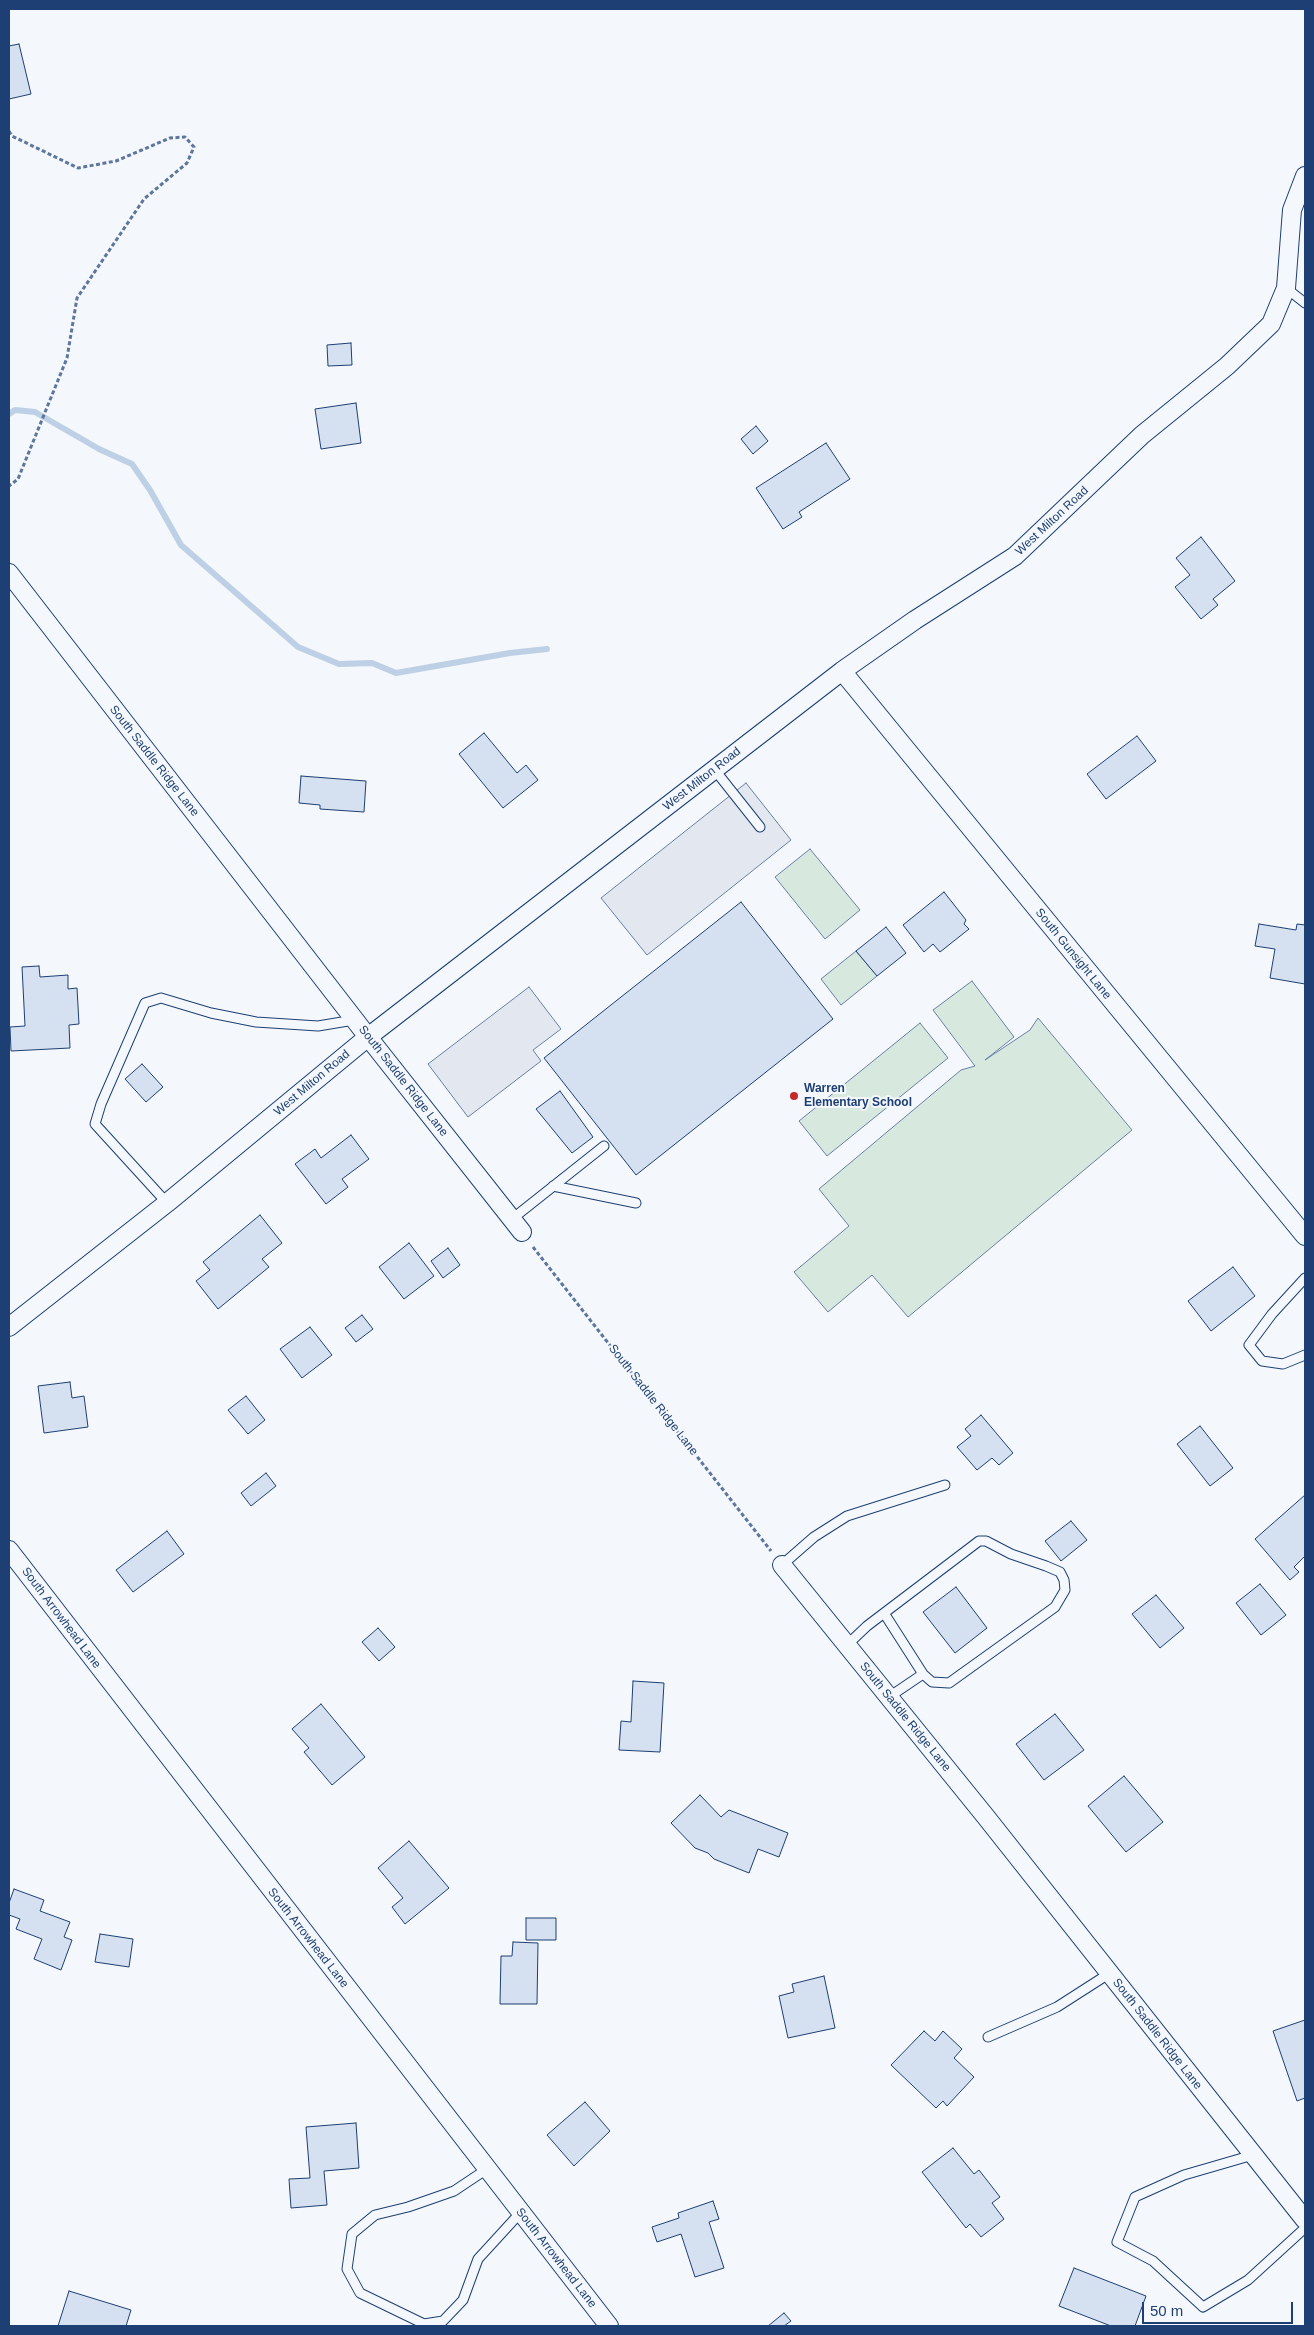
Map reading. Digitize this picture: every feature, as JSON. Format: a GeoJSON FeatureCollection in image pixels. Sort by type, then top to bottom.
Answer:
{"type":"FeatureCollection","features":[{"type":"Feature","properties":{"kind":"street","name":"West Milton Road"},"geometry":{"type":"LineString","coordinates":[[9,1327],[167,1203],[368,1037],[714,769],[842,671],[915,620],[1015,556],[1142,435],[1227,366],[1271,324],[1286,288],[1292,210],[1305,176]]}},
{"type":"Feature","properties":{"kind":"street","name":"South Saddle Ridge Lane"},"geometry":{"type":"LineString","coordinates":[[9,573],[354,1020],[517,1226]]}},
{"type":"Feature","properties":{"kind":"street","name":"South Gunsight Lane"},"geometry":{"type":"LineString","coordinates":[[842,671],[1305,1236]]}},
{"type":"Feature","properties":{"kind":"street","name":"South Arrowhead Lane"},"geometry":{"type":"LineString","coordinates":[[9,1550],[609,2326]]}},
{"type":"Feature","properties":{"kind":"street","name":"South Saddle Ridge Lane"},"geometry":{"type":"LineString","coordinates":[[782,1565],[1110,1973],[1305,2220]]}},
{"type":"Feature","properties":{"kind":"lane"},"geometry":{"type":"LineString","coordinates":[[1286,288],[1305,303]]}},
{"type":"Feature","properties":{"kind":"lane"},"geometry":{"type":"LineString","coordinates":[[714,769],[760,827]]}},
{"type":"Feature","properties":{"kind":"lane"},"geometry":{"type":"LineString","coordinates":[[167,1203],[95,1124],[101,1104],[145,1002],[161,998],[210,1013],[256,1022],[318,1026],[354,1020]]}},
{"type":"Feature","properties":{"kind":"lane"},"geometry":{"type":"LineString","coordinates":[[517,1226],[553,1186],[604,1146]]}},
{"type":"Feature","properties":{"kind":"lane"},"geometry":{"type":"LineString","coordinates":[[553,1186],[636,1203]]}},
{"type":"Feature","properties":{"kind":"lane"},"geometry":{"type":"LineString","coordinates":[[1305,1278],[1272,1314],[1249,1344],[1262,1361],[1283,1364],[1305,1355]]}},
{"type":"Feature","properties":{"kind":"lane"},"geometry":{"type":"LineString","coordinates":[[782,1565],[814,1537],[848,1516],[946,1485]]}},
{"type":"Feature","properties":{"kind":"lane"},"geometry":{"type":"LineString","coordinates":[[847,1645],[884,1613],[979,1541],[986,1541],[1011,1554],[1060,1572],[1064,1580],[1065,1590],[1055,1608],[949,1684],[932,1682],[923,1674],[884,1613]]}},
{"type":"Feature","properties":{"kind":"lane"},"geometry":{"type":"LineString","coordinates":[[889,1697],[923,1674]]}},
{"type":"Feature","properties":{"kind":"lane"},"geometry":{"type":"LineString","coordinates":[[988,2037],[1056,2007],[1110,1973]]}},
{"type":"Feature","properties":{"kind":"lane"},"geometry":{"type":"LineString","coordinates":[[1253,2155],[1184,2175],[1135,2197],[1117,2242],[1153,2261],[1203,2307],[1248,2280],[1305,2228]]}},
{"type":"Feature","properties":{"kind":"lane"},"geometry":{"type":"LineString","coordinates":[[487,2169],[454,2191],[408,2207],[376,2215],[352,2234],[347,2269],[360,2293],[424,2324],[443,2321],[463,2300],[478,2260],[520,2212]]}},
{"type":"Feature","properties":{"kind":"path"},"geometry":{"type":"LineString","coordinates":[[9,131],[12,136],[78,168],[116,161],[170,138],[185,137],[194,147],[187,163],[144,199],[77,298],[66,358],[18,479],[9,486]]}},
{"type":"Feature","properties":{"kind":"path","name":"South Saddle Ridge Lane"},"geometry":{"type":"LineString","coordinates":[[517,1226],[782,1565]]}},
{"type":"Feature","properties":{"kind":"shaded area"},"geometry":{"type":"Polygon","coordinates":[[[746,783],[791,840],[647,955],[601,898],[746,783]]]}},
{"type":"Feature","properties":{"kind":"shaded area"},"geometry":{"type":"Polygon","coordinates":[[[810,849],[860,910],[825,939],[775,877],[810,849]]]}},
{"type":"Feature","properties":{"kind":"shaded area"},"geometry":{"type":"Polygon","coordinates":[[[856,951],[877,976],[841,1005],[821,979],[856,951]]]}},
{"type":"Feature","properties":{"kind":"shaded area"},"geometry":{"type":"Polygon","coordinates":[[[972,981],[1014,1037],[985,1060],[1030,1030],[1038,1018],[1132,1130],[908,1317],[872,1275],[828,1312],[794,1272],[849,1226],[819,1189],[961,1070],[975,1066],[933,1010],[972,981]]]}},
{"type":"Feature","properties":{"kind":"shaded area"},"geometry":{"type":"Polygon","coordinates":[[[529,987],[561,1029],[533,1050],[541,1061],[468,1117],[428,1064],[529,987]]]}},
{"type":"Feature","properties":{"kind":"shaded area"},"geometry":{"type":"Polygon","coordinates":[[[920,1023],[948,1058],[827,1156],[799,1121],[920,1023]]]}},
{"type":"Feature","properties":{"kind":"building"},"geometry":{"type":"Polygon","coordinates":[[[19,44],[31,94],[9,99],[9,46],[19,44]]]}},
{"type":"Feature","properties":{"kind":"building"},"geometry":{"type":"Polygon","coordinates":[[[351,343],[352,365],[328,366],[327,345],[351,343]]]}},
{"type":"Feature","properties":{"kind":"building"},"geometry":{"type":"Polygon","coordinates":[[[356,403],[361,443],[321,449],[315,409],[356,403]]]}},
{"type":"Feature","properties":{"kind":"building"},"geometry":{"type":"Polygon","coordinates":[[[756,426],[768,441],[753,454],[741,439],[756,426]]]}},
{"type":"Feature","properties":{"kind":"building"},"geometry":{"type":"Polygon","coordinates":[[[826,443],[850,479],[799,512],[802,517],[783,529],[756,488],[826,443]]]}},
{"type":"Feature","properties":{"kind":"building"},"geometry":{"type":"Polygon","coordinates":[[[1201,537],[1235,581],[1213,599],[1218,605],[1201,619],[1175,587],[1190,575],[1176,558],[1201,537]]]}},
{"type":"Feature","properties":{"kind":"building"},"geometry":{"type":"Polygon","coordinates":[[[484,733],[517,773],[526,765],[538,780],[503,808],[459,754],[484,733]]]}},
{"type":"Feature","properties":{"kind":"building"},"geometry":{"type":"Polygon","coordinates":[[[1137,736],[1156,761],[1106,799],[1087,774],[1137,736]]]}},
{"type":"Feature","properties":{"kind":"building"},"geometry":{"type":"Polygon","coordinates":[[[301,776],[366,781],[364,812],[320,809],[320,805],[299,803],[301,776]]]}},
{"type":"Feature","properties":{"kind":"building"},"geometry":{"type":"Polygon","coordinates":[[[944,892],[966,920],[964,924],[969,929],[940,952],[933,944],[924,952],[903,925],[944,892]]]}},
{"type":"Feature","properties":{"kind":"building"},"geometry":{"type":"Polygon","coordinates":[[[741,902],[833,1019],[636,1175],[544,1058],[741,902]]]}},
{"type":"Feature","properties":{"kind":"building"},"geometry":{"type":"Polygon","coordinates":[[[1259,924],[1296,930],[1297,924],[1305,925],[1305,984],[1270,978],[1275,949],[1255,946],[1259,924]]]}},
{"type":"Feature","properties":{"kind":"building"},"geometry":{"type":"Polygon","coordinates":[[[886,927],[906,953],[877,976],[856,951],[886,927]]]}},
{"type":"Feature","properties":{"kind":"building"},"geometry":{"type":"Polygon","coordinates":[[[39,966],[40,977],[68,975],[68,989],[77,988],[79,1024],[69,1025],[70,1048],[11,1051],[10,1027],[25,1026],[22,967],[39,966]]]}},
{"type":"Feature","properties":{"kind":"building"},"geometry":{"type":"Polygon","coordinates":[[[142,1064],[163,1087],[146,1102],[125,1079],[142,1064]]]}},
{"type":"Feature","properties":{"kind":"building"},"geometry":{"type":"Polygon","coordinates":[[[560,1091],[593,1137],[572,1153],[536,1109],[560,1091]]]}},
{"type":"Feature","properties":{"kind":"building"},"geometry":{"type":"Polygon","coordinates":[[[351,1135],[369,1159],[342,1179],[348,1187],[326,1204],[295,1164],[315,1149],[321,1158],[351,1135]]]}},
{"type":"Feature","properties":{"kind":"building"},"geometry":{"type":"Polygon","coordinates":[[[260,1215],[282,1243],[262,1259],[269,1267],[218,1309],[196,1281],[210,1270],[203,1262],[260,1215]]]}},
{"type":"Feature","properties":{"kind":"building"},"geometry":{"type":"Polygon","coordinates":[[[409,1243],[434,1276],[404,1299],[379,1267],[409,1243]]]}},
{"type":"Feature","properties":{"kind":"building"},"geometry":{"type":"Polygon","coordinates":[[[448,1248],[460,1265],[443,1278],[431,1261],[448,1248]]]}},
{"type":"Feature","properties":{"kind":"building"},"geometry":{"type":"Polygon","coordinates":[[[1233,1267],[1255,1296],[1211,1331],[1188,1301],[1233,1267]]]}},
{"type":"Feature","properties":{"kind":"building"},"geometry":{"type":"Polygon","coordinates":[[[362,1315],[373,1329],[356,1342],[345,1328],[362,1315]]]}},
{"type":"Feature","properties":{"kind":"building"},"geometry":{"type":"Polygon","coordinates":[[[310,1327],[332,1355],[302,1378],[280,1349],[310,1327]]]}},
{"type":"Feature","properties":{"kind":"building"},"geometry":{"type":"Polygon","coordinates":[[[70,1382],[72,1398],[84,1396],[88,1427],[44,1433],[38,1386],[70,1382]]]}},
{"type":"Feature","properties":{"kind":"building"},"geometry":{"type":"Polygon","coordinates":[[[246,1396],[265,1420],[248,1434],[228,1410],[246,1396]]]}},
{"type":"Feature","properties":{"kind":"building"},"geometry":{"type":"Polygon","coordinates":[[[981,1415],[1013,1453],[999,1465],[992,1458],[977,1470],[957,1447],[971,1436],[965,1429],[981,1415]]]}},
{"type":"Feature","properties":{"kind":"building"},"geometry":{"type":"Polygon","coordinates":[[[1200,1426],[1233,1468],[1210,1486],[1177,1444],[1200,1426]]]}},
{"type":"Feature","properties":{"kind":"building"},"geometry":{"type":"Polygon","coordinates":[[[266,1473],[276,1486],[251,1506],[241,1493],[266,1473]]]}},
{"type":"Feature","properties":{"kind":"building"},"geometry":{"type":"Polygon","coordinates":[[[1305,1495],[1305,1556],[1294,1567],[1299,1572],[1290,1580],[1255,1539],[1305,1495]]]}},
{"type":"Feature","properties":{"kind":"building"},"geometry":{"type":"Polygon","coordinates":[[[1071,1521],[1087,1540],[1061,1561],[1045,1541],[1071,1521]]]}},
{"type":"Feature","properties":{"kind":"building"},"geometry":{"type":"Polygon","coordinates":[[[167,1531],[184,1554],[133,1592],[116,1570],[167,1531]]]}},
{"type":"Feature","properties":{"kind":"building"},"geometry":{"type":"Polygon","coordinates":[[[1260,1584],[1286,1615],[1261,1635],[1236,1603],[1260,1584]]]}},
{"type":"Feature","properties":{"kind":"building"},"geometry":{"type":"Polygon","coordinates":[[[956,1587],[987,1628],[955,1653],[923,1612],[956,1587]]]}},
{"type":"Feature","properties":{"kind":"building"},"geometry":{"type":"Polygon","coordinates":[[[1156,1595],[1184,1628],[1160,1648],[1132,1614],[1156,1595]]]}},
{"type":"Feature","properties":{"kind":"building"},"geometry":{"type":"Polygon","coordinates":[[[378,1628],[395,1647],[379,1661],[362,1642],[378,1628]]]}},
{"type":"Feature","properties":{"kind":"building"},"geometry":{"type":"Polygon","coordinates":[[[633,1681],[664,1683],[660,1752],[619,1750],[621,1721],[631,1722],[633,1681]]]}},
{"type":"Feature","properties":{"kind":"building"},"geometry":{"type":"Polygon","coordinates":[[[321,1704],[365,1757],[332,1785],[304,1752],[309,1748],[292,1729],[321,1704]]]}},
{"type":"Feature","properties":{"kind":"building"},"geometry":{"type":"Polygon","coordinates":[[[1055,1714],[1084,1750],[1044,1780],[1016,1744],[1055,1714]]]}},
{"type":"Feature","properties":{"kind":"building"},"geometry":{"type":"Polygon","coordinates":[[[1124,1776],[1163,1822],[1126,1852],[1088,1806],[1124,1776]]]}},
{"type":"Feature","properties":{"kind":"building"},"geometry":{"type":"Polygon","coordinates":[[[700,1795],[721,1817],[729,1810],[788,1833],[779,1857],[758,1849],[749,1873],[714,1859],[708,1853],[695,1848],[671,1823],[700,1795]]]}},
{"type":"Feature","properties":{"kind":"building"},"geometry":{"type":"Polygon","coordinates":[[[409,1841],[449,1888],[405,1924],[392,1907],[403,1898],[378,1868],[409,1841]]]}},
{"type":"Feature","properties":{"kind":"building"},"geometry":{"type":"Polygon","coordinates":[[[14,1889],[44,1900],[40,1911],[70,1922],[64,1937],[72,1940],[61,1970],[34,1959],[42,1939],[16,1929],[20,1919],[9,1915],[9,1903],[14,1889]]]}},
{"type":"Feature","properties":{"kind":"building"},"geometry":{"type":"Polygon","coordinates":[[[526,1918],[556,1918],[556,1940],[526,1940],[526,1918]]]}},
{"type":"Feature","properties":{"kind":"building"},"geometry":{"type":"Polygon","coordinates":[[[100,1934],[133,1939],[129,1967],[95,1962],[100,1934]]]}},
{"type":"Feature","properties":{"kind":"building"},"geometry":{"type":"Polygon","coordinates":[[[513,1942],[538,1943],[537,2004],[500,2004],[501,1956],[512,1956],[513,1942]]]}},
{"type":"Feature","properties":{"kind":"building"},"geometry":{"type":"Polygon","coordinates":[[[824,1976],[835,2028],[788,2038],[779,1996],[794,1992],[792,1984],[824,1976]]]}},
{"type":"Feature","properties":{"kind":"building"},"geometry":{"type":"Polygon","coordinates":[[[1305,2020],[1305,2098],[1297,2101],[1273,2031],[1305,2020]]]}},
{"type":"Feature","properties":{"kind":"building"},"geometry":{"type":"Polygon","coordinates":[[[924,2031],[935,2041],[943,2031],[962,2049],[954,2058],[974,2077],[947,2106],[943,2101],[936,2108],[891,2065],[924,2031]]]}},
{"type":"Feature","properties":{"kind":"building"},"geometry":{"type":"Polygon","coordinates":[[[585,2102],[610,2131],[574,2166],[547,2135],[585,2102]]]}},
{"type":"Feature","properties":{"kind":"building"},"geometry":{"type":"Polygon","coordinates":[[[356,2123],[359,2168],[324,2171],[327,2205],[291,2208],[289,2179],[310,2178],[306,2127],[356,2123]]]}},
{"type":"Feature","properties":{"kind":"building"},"geometry":{"type":"Polygon","coordinates":[[[953,2148],[974,2174],[979,2170],[1000,2197],[992,2203],[1004,2219],[981,2237],[970,2224],[966,2228],[922,2172],[953,2148]]]}},
{"type":"Feature","properties":{"kind":"building"},"geometry":{"type":"Polygon","coordinates":[[[713,2201],[719,2219],[709,2222],[724,2268],[695,2277],[681,2234],[657,2242],[652,2227],[679,2218],[678,2213],[713,2201]]]}},
{"type":"Feature","properties":{"kind":"building"},"geometry":{"type":"Polygon","coordinates":[[[1074,2268],[1146,2296],[1135,2326],[1111,2326],[1059,2306],[1074,2268]]]}},
{"type":"Feature","properties":{"kind":"building"},"geometry":{"type":"Polygon","coordinates":[[[69,2291],[131,2310],[126,2326],[58,2326],[69,2291]]]}},
{"type":"Feature","properties":{"kind":"building"},"geometry":{"type":"Polygon","coordinates":[[[784,2313],[791,2321],[784,2326],[768,2326],[784,2313]]]}},
{"type":"Feature","properties":{"kind":"waterway"},"geometry":{"type":"LineString","coordinates":[[9,414],[15,410],[35,412],[99,449],[132,464],[150,490],[181,545],[298,647],[339,664],[372,663],[396,673],[510,653],[547,649]]}},
{"type":"Feature","properties":{"kind":"place","name":"Warren Elementary School"},"geometry":{"type":"Point","coordinates":[794,1096]}}]}
